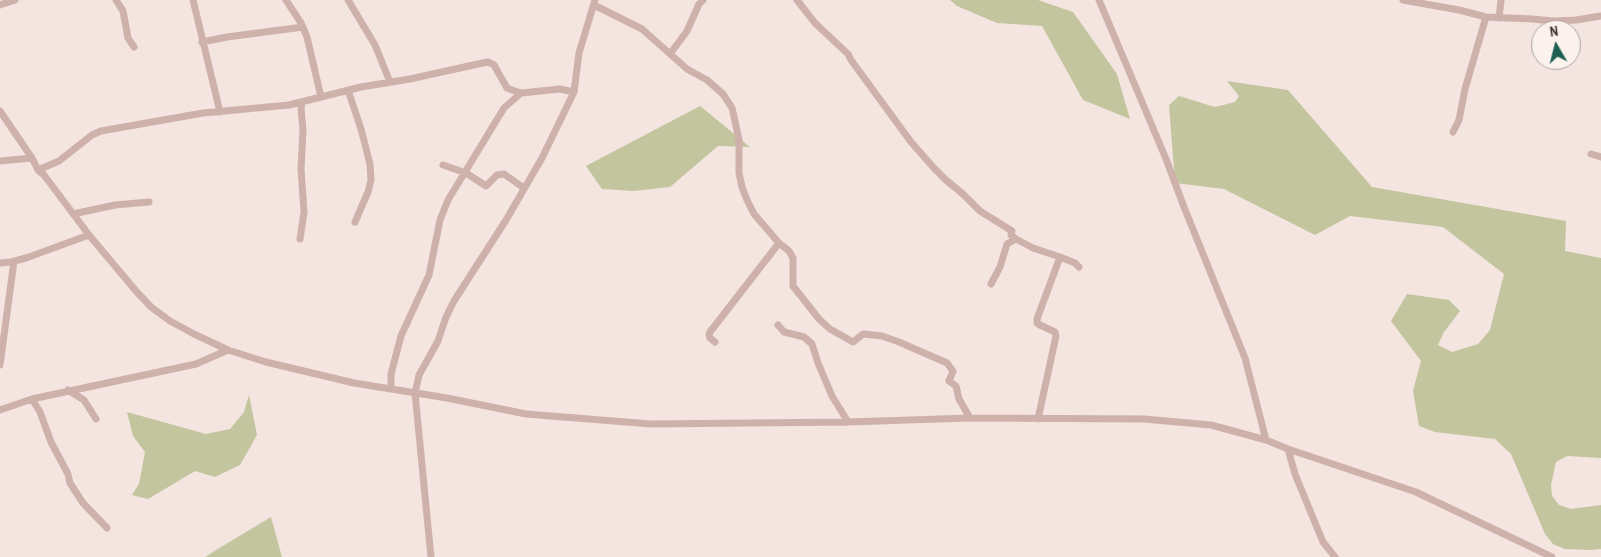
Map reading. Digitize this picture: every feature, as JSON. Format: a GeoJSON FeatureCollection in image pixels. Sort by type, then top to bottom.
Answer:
{"type":"FeatureCollection","features":[{"type":"Feature","properties":{"kind":"street"},"geometry":{"type":"LineString","coordinates":[[0,5],[15,0]]}},
{"type":"Feature","properties":{"kind":"street"},"geometry":{"type":"LineString","coordinates":[[116,0],[123,11],[128,38],[134,47]]}},
{"type":"Feature","properties":{"kind":"street"},"geometry":{"type":"LineString","coordinates":[[193,0],[220,112]]}},
{"type":"Feature","properties":{"kind":"street"},"geometry":{"type":"LineString","coordinates":[[286,0],[303,27],[310,48],[321,97]]}},
{"type":"Feature","properties":{"kind":"street"},"geometry":{"type":"LineString","coordinates":[[348,0],[375,45],[390,82]]}},
{"type":"Feature","properties":{"kind":"street"},"geometry":{"type":"LineString","coordinates":[[670,54],[688,31],[699,4],[703,0]]}},
{"type":"Feature","properties":{"kind":"street"},"geometry":{"type":"LineString","coordinates":[[797,0],[815,23],[848,54],[911,142],[946,180],[980,211],[1012,231],[1011,235],[1016,239],[1033,248],[1079,266]]}},
{"type":"Feature","properties":{"kind":"street"},"geometry":{"type":"LineString","coordinates":[[1099,0],[1132,75],[1245,358],[1266,440]]}},
{"type":"Feature","properties":{"kind":"street"},"geometry":{"type":"LineString","coordinates":[[1403,0],[1486,17],[1553,22],[1601,16]]}},
{"type":"Feature","properties":{"kind":"street"},"geometry":{"type":"LineString","coordinates":[[1499,18],[1501,0]]}},
{"type":"Feature","properties":{"kind":"street"},"geometry":{"type":"LineString","coordinates":[[431,557],[415,393],[419,375],[438,341],[454,301],[506,220],[542,158],[574,92],[579,53],[594,2],[642,30],[687,69],[716,86],[728,102],[739,140],[739,173],[746,200],[754,214],[779,244],[789,251],[793,258],[793,286],[819,319],[854,342],[863,334],[882,336],[947,363],[953,371],[949,381],[956,386],[960,399],[970,418]]}},
{"type":"Feature","properties":{"kind":"street"},"geometry":{"type":"LineString","coordinates":[[1453,132],[1459,120],[1465,90],[1486,17]]}},
{"type":"Feature","properties":{"kind":"street"},"geometry":{"type":"LineString","coordinates":[[202,42],[303,27]]}},
{"type":"Feature","properties":{"kind":"street"},"geometry":{"type":"LineString","coordinates":[[38,170],[58,161],[92,135],[101,131],[179,117],[302,102],[348,90],[488,62],[494,65],[507,88],[521,93],[552,89],[574,92]]}},
{"type":"Feature","properties":{"kind":"street"},"geometry":{"type":"LineString","coordinates":[[348,90],[370,164],[371,180],[368,192],[354,222]]}},
{"type":"Feature","properties":{"kind":"street"},"geometry":{"type":"LineString","coordinates":[[391,388],[391,374],[401,336],[429,274],[440,220],[448,200],[504,108],[521,93]]}},
{"type":"Feature","properties":{"kind":"street"},"geometry":{"type":"LineString","coordinates":[[300,239],[304,217],[301,169],[302,102]]}},
{"type":"Feature","properties":{"kind":"street"},"geometry":{"type":"LineString","coordinates":[[0,111],[38,170],[89,235],[151,307],[170,321],[228,350],[266,362],[354,383],[391,388],[526,414],[651,424],[848,422],[970,418],[1144,420],[1211,426],[1266,440],[1416,492],[1552,557]]}},
{"type":"Feature","properties":{"kind":"street"},"geometry":{"type":"LineString","coordinates":[[1591,154],[1601,157]]}},
{"type":"Feature","properties":{"kind":"street"},"geometry":{"type":"LineString","coordinates":[[0,161],[32,158]]}},
{"type":"Feature","properties":{"kind":"street"},"geometry":{"type":"LineString","coordinates":[[443,165],[466,173],[486,186],[498,175],[504,174],[524,188]]}},
{"type":"Feature","properties":{"kind":"street"},"geometry":{"type":"LineString","coordinates":[[73,214],[115,205],[149,202]]}},
{"type":"Feature","properties":{"kind":"street"},"geometry":{"type":"LineString","coordinates":[[0,263],[14,261],[89,235]]}},
{"type":"Feature","properties":{"kind":"street"},"geometry":{"type":"LineString","coordinates":[[991,284],[1000,267],[1006,244],[1016,239]]}},
{"type":"Feature","properties":{"kind":"street"},"geometry":{"type":"LineString","coordinates":[[715,342],[710,338],[710,332],[779,244]]}},
{"type":"Feature","properties":{"kind":"street"},"geometry":{"type":"LineString","coordinates":[[1038,419],[1056,336],[1055,332],[1040,326],[1037,323],[1037,319],[1060,258]]}},
{"type":"Feature","properties":{"kind":"street"},"geometry":{"type":"LineString","coordinates":[[0,365],[14,261]]}},
{"type":"Feature","properties":{"kind":"street"},"geometry":{"type":"LineString","coordinates":[[778,325],[784,332],[804,337],[812,344],[832,396],[848,422]]}},
{"type":"Feature","properties":{"kind":"street"},"geometry":{"type":"LineString","coordinates":[[0,410],[32,399],[68,390],[196,364],[228,350]]}},
{"type":"Feature","properties":{"kind":"street"},"geometry":{"type":"LineString","coordinates":[[68,390],[84,400],[96,418]]}},
{"type":"Feature","properties":{"kind":"street"},"geometry":{"type":"LineString","coordinates":[[32,399],[40,412],[51,442],[68,474],[70,483],[83,503],[107,528]]}},
{"type":"Feature","properties":{"kind":"street"},"geometry":{"type":"LineString","coordinates":[[1288,449],[1295,474],[1322,542],[1335,557]]}},
{"type":"Feature","properties":{"kind":"green space"},"geometry":{"type":"Polygon","coordinates":[[[950,0],[1038,0],[1073,12],[1117,74],[1130,119],[1083,100],[1042,26],[997,23],[957,6],[950,0]]]}},
{"type":"Feature","properties":{"kind":"green space"},"geometry":{"type":"Polygon","coordinates":[[[1227,81],[1288,90],[1372,187],[1566,221],[1565,251],[1601,258],[1601,458],[1567,456],[1556,462],[1551,485],[1552,496],[1559,505],[1571,509],[1601,505],[1601,549],[1565,549],[1553,544],[1545,534],[1511,454],[1495,439],[1435,432],[1419,426],[1413,391],[1421,361],[1391,321],[1407,294],[1449,300],[1460,311],[1444,332],[1438,345],[1452,352],[1478,344],[1490,330],[1504,274],[1443,227],[1350,216],[1315,235],[1224,189],[1175,183],[1169,105],[1179,96],[1215,107],[1235,102],[1239,96],[1227,81]]]}},
{"type":"Feature","properties":{"kind":"green space"},"geometry":{"type":"Polygon","coordinates":[[[700,106],[750,147],[718,146],[670,187],[633,191],[602,189],[586,166],[700,106]]]}},
{"type":"Feature","properties":{"kind":"green space"},"geometry":{"type":"Polygon","coordinates":[[[249,395],[257,435],[240,465],[215,477],[195,471],[148,499],[132,495],[139,484],[145,452],[133,436],[127,412],[206,434],[230,429],[244,412],[249,395]]]}},
{"type":"Feature","properties":{"kind":"green space"},"geometry":{"type":"Polygon","coordinates":[[[271,517],[282,557],[205,557],[226,544],[271,517]]]}}]}
